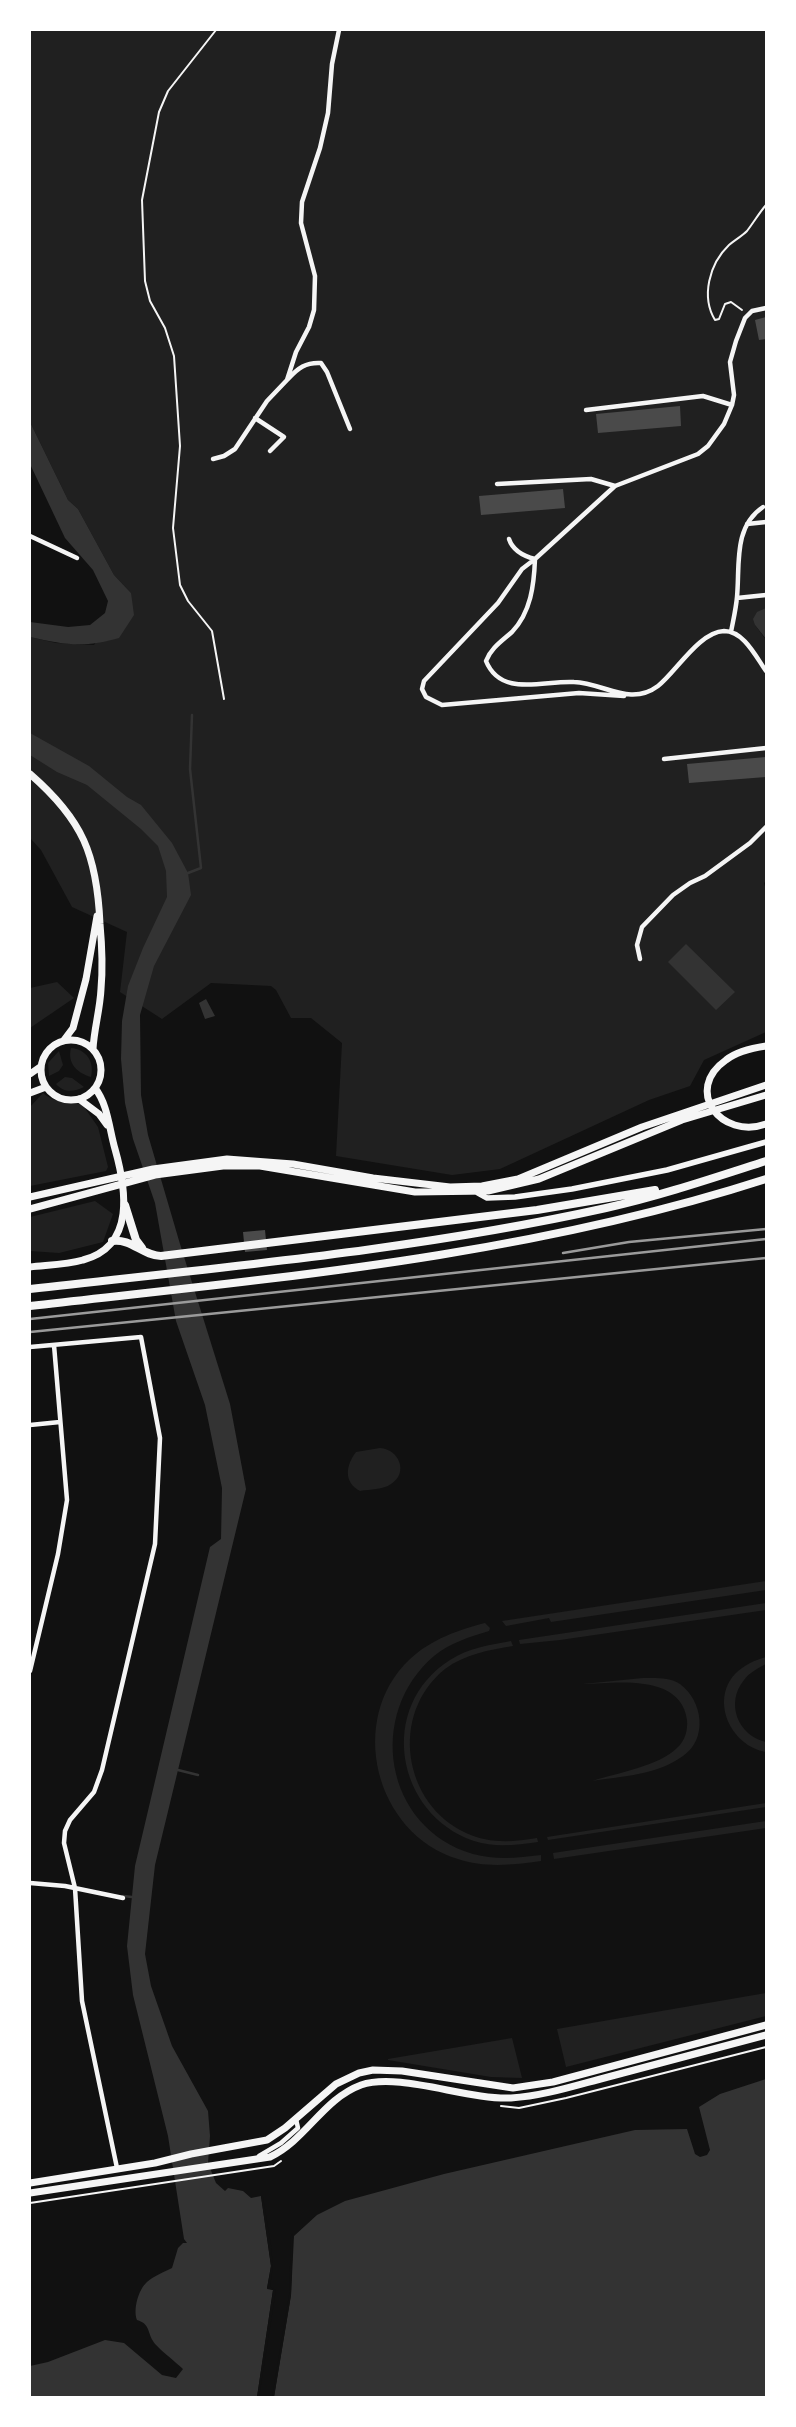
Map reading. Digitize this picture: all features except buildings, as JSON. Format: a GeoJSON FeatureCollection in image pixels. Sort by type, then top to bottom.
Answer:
{"type":"FeatureCollection","features":[{"type":"Feature","properties":{"kind":"highway"},"geometry":{"type":"LineString","coordinates":[[30,1289],[405,1244],[510,1227],[608,1207],[704,1181],[766,1161]]}},
{"type":"Feature","properties":{"kind":"highway"},"geometry":{"type":"LineString","coordinates":[[30,1306],[411,1260],[589,1228],[709,1198],[766,1179]]}},
{"type":"Feature","properties":{"kind":"highway"},"geometry":{"type":"LineString","coordinates":[[112,1241],[126,1242],[161,1256],[537,1210],[704,1181]]}},
{"type":"Feature","properties":{"kind":"highway"},"geometry":{"type":"LineString","coordinates":[[125,1205],[136,1240],[147,1252]]}},
{"type":"Feature","properties":{"kind":"main road"},"geometry":{"type":"LineString","coordinates":[[30,774],[51,793],[80,832],[93,862],[99,901],[101,989],[93,1050]]}},
{"type":"Feature","properties":{"kind":"main road"},"geometry":{"type":"LineString","coordinates":[[30,1074],[40,1066],[49,1048],[64,1040],[73,1028],[86,979],[99,901]]}},
{"type":"Feature","properties":{"kind":"main road"},"geometry":{"type":"LineString","coordinates":[[40,1066],[42,1080],[46,1087],[56,1096],[64,1099],[79,1099],[95,1088],[101,1070],[100,1061],[93,1050],[83,1042],[64,1040]]}},
{"type":"Feature","properties":{"kind":"main road"},"geometry":{"type":"LineString","coordinates":[[766,1046],[748,1050],[724,1061],[712,1076],[707,1095],[711,1107],[720,1118],[738,1127],[754,1127],[766,1124]]}},
{"type":"Feature","properties":{"kind":"main road"},"geometry":{"type":"LineString","coordinates":[[31,1196],[227,1159],[262,1160],[450,1187],[490,1184],[518,1179],[642,1127],[766,1086]]}},
{"type":"Feature","properties":{"kind":"main road"},"geometry":{"type":"LineString","coordinates":[[30,1093],[46,1087]]}},
{"type":"Feature","properties":{"kind":"main road"},"geometry":{"type":"LineString","coordinates":[[30,1267],[84,1260],[102,1251],[112,1241],[120,1228],[125,1205],[122,1174],[108,1127],[104,1106],[95,1088]]}},
{"type":"Feature","properties":{"kind":"main road"},"geometry":{"type":"LineString","coordinates":[[195,1165],[260,1166],[415,1192],[478,1192],[538,1180],[682,1120],[766,1095]]}},
{"type":"Feature","properties":{"kind":"main road"},"geometry":{"type":"LineString","coordinates":[[79,1099],[99,1114],[108,1127]]}},
{"type":"Feature","properties":{"kind":"main road"},"geometry":{"type":"LineString","coordinates":[[478,1192],[487,1198],[515,1198],[572,1189],[666,1170],[766,1142]]}},
{"type":"Feature","properties":{"kind":"main road"},"geometry":{"type":"LineString","coordinates":[[30,1209],[112,1182]]}},
{"type":"Feature","properties":{"kind":"main road"},"geometry":{"type":"LineString","coordinates":[[30,2183],[155,2163],[191,2154],[267,2140],[276,2136],[336,2084],[373,2070],[402,2071],[513,2088],[553,2082],[766,2025]]}},
{"type":"Feature","properties":{"kind":"main road"},"geometry":{"type":"LineString","coordinates":[[30,2193],[153,2173],[196,2170],[249,2161],[284,2150],[326,2108],[344,2093],[364,2084],[387,2082],[482,2098],[513,2098],[562,2089],[766,2035]]}},
{"type":"Feature","properties":{"kind":"street"},"geometry":{"type":"LineString","coordinates":[[286,380],[296,352],[309,327],[314,310],[316,276],[301,223],[302,202],[320,148],[328,113],[332,64],[338,30]]}},
{"type":"Feature","properties":{"kind":"street"},"geometry":{"type":"LineString","coordinates":[[766,308],[752,311],[747,316],[736,341],[730,362],[734,395],[732,404],[717,434],[698,454],[615,486],[522,569],[498,603],[424,681],[422,689],[426,697],[442,705],[579,693],[619,697],[642,694],[657,686],[706,637],[716,633],[731,632],[746,643],[766,671]]}},
{"type":"Feature","properties":{"kind":"street"},"geometry":{"type":"LineString","coordinates":[[213,459],[224,456],[235,448],[255,418],[286,380],[298,368],[311,363],[321,363],[328,372],[350,429]]}},
{"type":"Feature","properties":{"kind":"street"},"geometry":{"type":"LineString","coordinates":[[586,410],[703,396],[732,404]]}},
{"type":"Feature","properties":{"kind":"street"},"geometry":{"type":"LineString","coordinates":[[255,418],[284,437],[270,451]]}},
{"type":"Feature","properties":{"kind":"street"},"geometry":{"type":"LineString","coordinates":[[497,484],[591,479],[615,486]]}},
{"type":"Feature","properties":{"kind":"street"},"geometry":{"type":"LineString","coordinates":[[731,632],[737,598],[737,568],[741,538],[754,514],[763,506]]}},
{"type":"Feature","properties":{"kind":"street"},"geometry":{"type":"LineString","coordinates":[[748,524],[766,522]]}},
{"type":"Feature","properties":{"kind":"street"},"geometry":{"type":"LineString","coordinates":[[30,536],[77,558]]}},
{"type":"Feature","properties":{"kind":"street"},"geometry":{"type":"LineString","coordinates":[[509,539],[511,545],[518,552],[535,559]]}},
{"type":"Feature","properties":{"kind":"street"},"geometry":{"type":"LineString","coordinates":[[535,559],[533,590],[527,607],[520,621],[490,652],[486,661],[490,670],[499,678],[528,686],[573,681],[592,683],[620,694],[631,695]]}},
{"type":"Feature","properties":{"kind":"street"},"geometry":{"type":"LineString","coordinates":[[737,598],[766,596]]}},
{"type":"Feature","properties":{"kind":"street"},"geometry":{"type":"LineString","coordinates":[[664,759],[766,748]]}},
{"type":"Feature","properties":{"kind":"street"},"geometry":{"type":"LineString","coordinates":[[640,959],[637,944],[642,928],[674,895],[690,883],[705,876],[750,842],[766,827]]}},
{"type":"Feature","properties":{"kind":"street"},"geometry":{"type":"LineString","coordinates":[[30,1347],[141,1337],[160,1438],[155,1544],[102,1770],[94,1792],[70,1820],[65,1831],[64,1843],[74,1888],[82,2001],[117,2168]]}},
{"type":"Feature","properties":{"kind":"street"},"geometry":{"type":"LineString","coordinates":[[30,1671],[58,1554],[67,1500],[54,1345]]}},
{"type":"Feature","properties":{"kind":"street"},"geometry":{"type":"LineString","coordinates":[[30,1425],[60,1422]]}},
{"type":"Feature","properties":{"kind":"street"},"geometry":{"type":"LineString","coordinates":[[30,1883],[74,1888],[123,1898]]}},
{"type":"Feature","properties":{"kind":"street"},"geometry":{"type":"LineString","coordinates":[[270,2154],[298,2128],[296,2119]]}},
{"type":"Feature","properties":{"kind":"path"},"geometry":{"type":"LineString","coordinates":[[216,30],[168,91],[159,112],[142,200],[143,256],[147,287],[150,301],[165,328],[174,356],[180,446],[176,473],[173,528],[180,585],[188,601],[212,630],[224,698]]}},
{"type":"Feature","properties":{"kind":"path"},"geometry":{"type":"LineString","coordinates":[[747,316],[732,302],[725,304],[719,319],[716,320],[710,311],[707,292],[714,267],[728,246],[747,232],[766,205]]}},
{"type":"Feature","properties":{"kind":"path"},"geometry":{"type":"LineString","coordinates":[[498,2106],[511,2108],[529,2106],[766,2047]]}},
{"type":"Feature","properties":{"kind":"path"},"geometry":{"type":"LineString","coordinates":[[30,2203],[274,2166],[287,2156]]}},
{"type":"Feature","properties":{"kind":"shaded area"},"geometry":{"type":"Polygon","coordinates":[[[30,30],[766,30],[766,608],[755,625],[766,640],[766,881],[764,883],[766,890],[766,1032],[704,1060],[690,1086],[649,1100],[500,1169],[452,1175],[336,1156],[342,1043],[311,1018],[291,1018],[276,990],[271,986],[211,983],[162,1019],[120,992],[127,932],[72,907],[41,850],[30,838],[30,637],[56,643],[94,645],[131,593],[114,575],[78,509],[68,500],[30,422],[30,30]]]}},
{"type":"Feature","properties":{"kind":"shaded area"},"geometry":{"type":"Polygon","coordinates":[[[30,422],[68,500],[78,509],[114,575],[131,593],[134,615],[119,638],[96,643],[75,644],[30,637],[30,622],[68,627],[90,625],[105,613],[108,601],[93,570],[65,538],[30,464],[30,422]]]}},
{"type":"Feature","properties":{"kind":"shaded area"},"geometry":{"type":"Polygon","coordinates":[[[766,608],[766,639],[755,625],[753,619],[757,612],[766,608]]]}},
{"type":"Feature","properties":{"kind":"shaded area"},"geometry":{"type":"Polygon","coordinates":[[[30,733],[89,766],[127,797],[141,805],[172,843],[188,873],[191,895],[154,966],[140,1015],[141,1095],[148,1135],[230,1404],[246,1489],[155,1865],[145,1954],[151,1986],[172,2046],[208,2111],[210,2136],[208,2163],[216,2183],[225,2191],[228,2188],[243,2191],[251,2198],[261,2196],[271,2266],[267,2288],[273,2290],[257,2397],[30,2397],[30,2366],[48,2362],[105,2340],[124,2343],[162,2375],[176,2378],[183,2369],[155,2344],[146,2326],[137,2320],[136,2316],[137,2300],[141,2290],[147,2282],[172,2268],[178,2248],[183,2243],[187,2243],[184,2239],[168,2136],[133,1995],[127,1946],[135,1866],[210,1547],[221,1539],[222,1488],[205,1405],[176,1321],[155,1203],[133,1139],[125,1103],[121,1059],[122,1021],[128,986],[143,948],[167,897],[166,871],[158,846],[141,829],[87,785],[57,772],[30,755],[30,733]]]}},
{"type":"Feature","properties":{"kind":"shaded area"},"geometry":{"type":"Polygon","coordinates":[[[686,944],[735,992],[716,1010],[668,962],[686,944]]]}},
{"type":"Feature","properties":{"kind":"shaded area"},"geometry":{"type":"Polygon","coordinates":[[[57,982],[74,998],[30,1028],[30,988],[57,982]]]}},
{"type":"Feature","properties":{"kind":"shaded area"},"geometry":{"type":"Polygon","coordinates":[[[206,999],[215,1016],[205,1019],[199,1003],[206,999]]]}},
{"type":"Feature","properties":{"kind":"shaded area"},"geometry":{"type":"Polygon","coordinates":[[[71,1048],[81,1051],[88,1057],[92,1066],[91,1077],[81,1073],[74,1067],[70,1058],[71,1048]]]}},
{"type":"Feature","properties":{"kind":"shaded area"},"geometry":{"type":"Polygon","coordinates":[[[59,1051],[63,1065],[59,1071],[49,1076],[48,1063],[59,1051]]]}},
{"type":"Feature","properties":{"kind":"shaded area"},"geometry":{"type":"Polygon","coordinates":[[[65,1077],[72,1078],[84,1087],[73,1091],[62,1089],[56,1084],[65,1077]]]}},
{"type":"Feature","properties":{"kind":"shaded area"},"geometry":{"type":"Polygon","coordinates":[[[43,1093],[57,1101],[82,1104],[98,1127],[108,1167],[106,1171],[30,1186],[30,1107],[43,1093]]]}},
{"type":"Feature","properties":{"kind":"shaded area"},"geometry":{"type":"Polygon","coordinates":[[[95,1201],[113,1214],[103,1242],[59,1253],[30,1251],[30,1217],[95,1201]]]}},
{"type":"Feature","properties":{"kind":"shaded area"},"geometry":{"type":"Polygon","coordinates":[[[380,1448],[387,1449],[397,1457],[400,1474],[388,1486],[360,1491],[351,1483],[349,1478],[348,1468],[350,1462],[356,1452],[380,1448]]]}},
{"type":"Feature","properties":{"kind":"shaded area"},"geometry":{"type":"Polygon","coordinates":[[[766,1581],[766,1590],[551,1622],[549,1618],[506,1626],[502,1621],[766,1581]]]}},
{"type":"Feature","properties":{"kind":"shaded area"},"geometry":{"type":"Polygon","coordinates":[[[766,1603],[766,1610],[560,1640],[520,1644],[519,1640],[766,1603]]]}},
{"type":"Feature","properties":{"kind":"shaded area"},"geometry":{"type":"Polygon","coordinates":[[[485,1623],[490,1628],[489,1631],[446,1647],[434,1656],[413,1680],[399,1708],[393,1737],[395,1767],[404,1795],[420,1820],[443,1840],[481,1856],[507,1858],[541,1855],[541,1861],[489,1865],[478,1864],[458,1859],[429,1846],[406,1826],[389,1801],[379,1772],[375,1742],[379,1712],[390,1684],[410,1659],[427,1646],[455,1632],[485,1623]]]}},
{"type":"Feature","properties":{"kind":"shaded area"},"geometry":{"type":"Polygon","coordinates":[[[511,1641],[513,1646],[469,1656],[445,1669],[427,1688],[416,1710],[410,1733],[411,1757],[417,1780],[428,1801],[445,1819],[466,1833],[483,1839],[510,1841],[537,1838],[538,1842],[490,1845],[474,1841],[447,1827],[427,1808],[412,1784],[405,1758],[405,1730],[412,1704],[427,1680],[450,1660],[472,1650],[511,1641]]]}},
{"type":"Feature","properties":{"kind":"shaded area"},"geometry":{"type":"Polygon","coordinates":[[[766,1657],[766,1664],[748,1675],[738,1689],[735,1708],[737,1717],[748,1733],[756,1739],[766,1742],[766,1752],[754,1748],[734,1732],[728,1721],[724,1697],[728,1685],[735,1674],[750,1663],[766,1657]]]}},
{"type":"Feature","properties":{"kind":"shaded area"},"geometry":{"type":"Polygon","coordinates":[[[643,1678],[672,1680],[688,1691],[698,1710],[699,1730],[696,1740],[691,1749],[683,1756],[662,1767],[639,1774],[592,1781],[660,1760],[677,1748],[684,1739],[687,1720],[682,1705],[673,1694],[645,1684],[583,1684],[643,1678]]]}},
{"type":"Feature","properties":{"kind":"shaded area"},"geometry":{"type":"Polygon","coordinates":[[[766,1803],[766,1807],[548,1840],[547,1837],[766,1803]]]}},
{"type":"Feature","properties":{"kind":"shaded area"},"geometry":{"type":"Polygon","coordinates":[[[766,1821],[766,1828],[554,1859],[553,1853],[766,1821]]]}},
{"type":"Feature","properties":{"kind":"shaded area"},"geometry":{"type":"Polygon","coordinates":[[[766,1993],[766,2016],[566,2067],[557,2029],[766,1993]]]}},
{"type":"Feature","properties":{"kind":"shaded area"},"geometry":{"type":"Polygon","coordinates":[[[512,2038],[522,2078],[491,2077],[388,2060],[388,2059],[512,2038]]]}},
{"type":"Feature","properties":{"kind":"shaded area"},"geometry":{"type":"Polygon","coordinates":[[[766,2079],[766,2397],[274,2397],[291,2295],[294,2236],[317,2215],[345,2201],[444,2174],[635,2130],[687,2129],[695,2154],[700,2157],[707,2155],[710,2150],[699,2107],[720,2094],[766,2079]]]}},
{"type":"Feature","properties":{"kind":"pier"},"geometry":{"type":"Polygon","coordinates":[[[261,2196],[263,2197],[271,2245],[273,2266],[270,2287],[276,2290],[259,2397],[257,2397],[273,2290],[267,2289],[271,2266],[261,2196]]]}},
{"type":"Feature","properties":{"kind":"pier"},"geometry":{"type":"Polygon","coordinates":[[[293,2233],[291,2295],[274,2397],[272,2397],[289,2295],[291,2236],[293,2233]]]}},
{"type":"Feature","properties":{"kind":"waterway"},"geometry":{"type":"LineString","coordinates":[[188,873],[201,868],[190,769],[192,715]]}},
{"type":"Feature","properties":{"kind":"waterway"},"geometry":{"type":"LineString","coordinates":[[178,1770],[198,1775]]}},
{"type":"Feature","properties":{"kind":"waterway"},"geometry":{"type":"LineString","coordinates":[[123,1896],[132,1897]]}},
{"type":"Feature","properties":{"kind":"railway"},"geometry":{"type":"LineString","coordinates":[[563,1253],[629,1242],[766,1229]]}},
{"type":"Feature","properties":{"kind":"railway"},"geometry":{"type":"LineString","coordinates":[[30,1319],[766,1239]]}},
{"type":"Feature","properties":{"kind":"railway"},"geometry":{"type":"LineString","coordinates":[[30,1332],[766,1258]]}}]}
